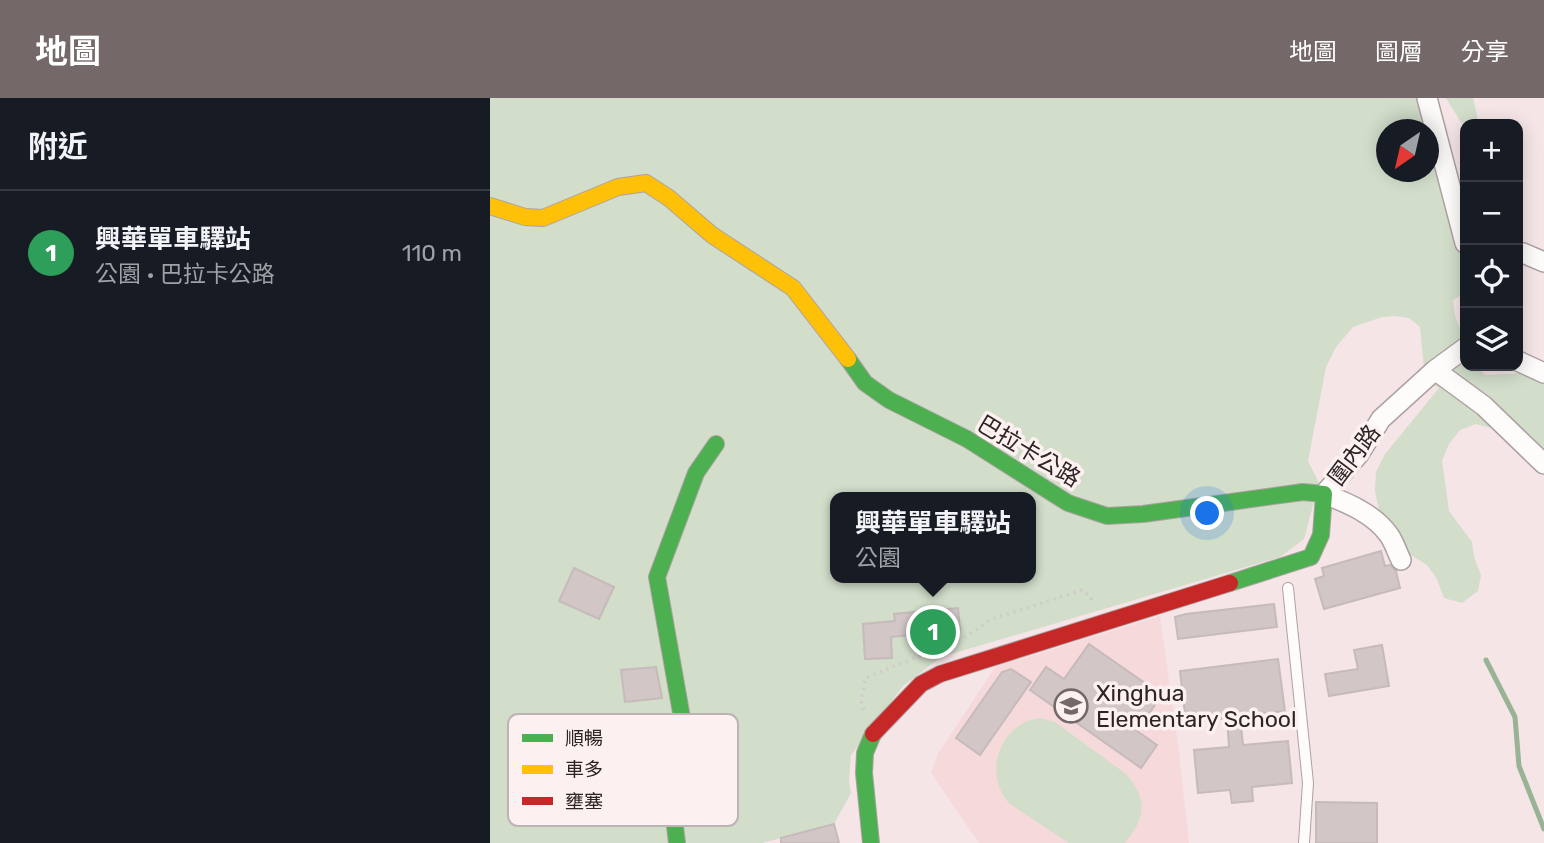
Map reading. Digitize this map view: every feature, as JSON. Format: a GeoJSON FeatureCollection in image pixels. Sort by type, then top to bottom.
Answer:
{"type":"FeatureCollection","features":[{"type":"Feature","properties":{"kind":"main road","name":"巴拉卡公路"},"geometry":{"type":"LineString","coordinates":[[490,206],[525,217],[543,218],[618,187],[646,183],[669,198],[712,235],[793,289],[818,318],[864,383],[889,400],[967,439],[1068,503],[1107,516],[1143,514],[1303,492],[1324,494]]}},
{"type":"Feature","properties":{"kind":"main road"},"geometry":{"type":"LineString","coordinates":[[681,714],[657,577],[696,472],[716,444]]}},
{"type":"Feature","properties":{"kind":"main road"},"geometry":{"type":"LineString","coordinates":[[871,843],[864,773],[865,753],[874,730],[921,684],[940,674],[1311,557],[1320,542],[1324,494]]}},
{"type":"Feature","properties":{"kind":"street"},"geometry":{"type":"LineString","coordinates":[[1427,98],[1460,224]]}},
{"type":"Feature","properties":{"kind":"street"},"geometry":{"type":"LineString","coordinates":[[1523,253],[1544,262]]}},
{"type":"Feature","properties":{"kind":"street","name":"圍內路"},"geometry":{"type":"LineString","coordinates":[[1401,560],[1390,536],[1374,520],[1348,503],[1324,494],[1359,454],[1381,419],[1435,370],[1460,352]]}},
{"type":"Feature","properties":{"kind":"street"},"geometry":{"type":"LineString","coordinates":[[1523,362],[1544,373]]}},
{"type":"Feature","properties":{"kind":"street"},"geometry":{"type":"LineString","coordinates":[[1435,370],[1484,406],[1544,464]]}},
{"type":"Feature","properties":{"kind":"lane"},"geometry":{"type":"LineString","coordinates":[[1288,588],[1308,783],[1304,843]]}},
{"type":"Feature","properties":{"kind":"shaded area","name":"Xinghua Elementary School"},"geometry":{"type":"Polygon","coordinates":[[[1160,616],[1189,843],[979,843],[931,773],[938,754],[995,667],[1160,616]]]}},
{"type":"Feature","properties":{"kind":"green space"},"geometry":{"type":"Polygon","coordinates":[[[490,98],[1423,98],[1429,119],[1376,119],[1376,182],[1439,182],[1439,156],[1460,233],[1460,296],[1453,300],[1460,328],[1460,371],[1481,371],[1485,375],[1523,373],[1544,383],[1544,454],[1495,429],[1476,424],[1460,430],[1449,444],[1442,461],[1449,511],[1472,542],[1481,575],[1478,591],[1462,603],[1444,598],[1437,579],[1427,565],[1395,545],[1383,530],[1375,491],[1376,472],[1385,454],[1439,388],[1428,381],[1424,369],[1420,327],[1409,318],[1395,316],[1382,317],[1353,327],[1336,347],[1326,367],[1308,461],[1319,483],[1304,539],[1280,557],[941,657],[903,686],[851,755],[851,793],[834,824],[762,843],[490,843],[490,98]]]}},
{"type":"Feature","properties":{"kind":"green space"},"geometry":{"type":"Polygon","coordinates":[[[1446,98],[1473,98],[1478,119],[1460,121],[1446,98]]]}},
{"type":"Feature","properties":{"kind":"green space"},"geometry":{"type":"Polygon","coordinates":[[[1039,718],[1055,722],[1126,774],[1133,783],[1142,808],[1137,825],[1125,843],[1069,843],[1010,804],[997,779],[999,752],[1014,730],[1025,722],[1039,718]]]}},
{"type":"Feature","properties":{"kind":"building"},"geometry":{"type":"Polygon","coordinates":[[[1381,551],[1385,566],[1390,565],[1396,571],[1400,588],[1324,609],[1315,579],[1324,576],[1322,568],[1381,551]]]}},
{"type":"Feature","properties":{"kind":"building"},"geometry":{"type":"Polygon","coordinates":[[[574,568],[614,587],[599,619],[559,601],[574,568]]]}},
{"type":"Feature","properties":{"kind":"building"},"geometry":{"type":"Polygon","coordinates":[[[1274,604],[1277,627],[1178,639],[1175,617],[1274,604]]]}},
{"type":"Feature","properties":{"kind":"building"},"geometry":{"type":"Polygon","coordinates":[[[958,608],[960,630],[891,637],[892,658],[865,659],[863,624],[895,621],[894,614],[958,608]]]}},
{"type":"Feature","properties":{"kind":"building"},"geometry":{"type":"Polygon","coordinates":[[[1089,644],[1162,695],[1137,731],[1157,745],[1141,768],[1030,690],[1046,667],[1064,679],[1089,644]]]}},
{"type":"Feature","properties":{"kind":"building"},"geometry":{"type":"Polygon","coordinates":[[[1382,645],[1389,686],[1329,696],[1325,674],[1358,669],[1354,650],[1382,645]]]}},
{"type":"Feature","properties":{"kind":"building"},"geometry":{"type":"Polygon","coordinates":[[[1278,659],[1285,711],[1240,716],[1243,745],[1288,741],[1292,783],[1252,787],[1253,801],[1232,803],[1230,790],[1198,793],[1194,750],[1229,747],[1227,718],[1186,723],[1180,671],[1278,659]]]}},
{"type":"Feature","properties":{"kind":"building"},"geometry":{"type":"Polygon","coordinates":[[[656,667],[662,698],[625,702],[621,670],[656,667]]]}},
{"type":"Feature","properties":{"kind":"building"},"geometry":{"type":"Polygon","coordinates":[[[1011,669],[1031,682],[980,755],[956,738],[1002,672],[1011,669]]]}},
{"type":"Feature","properties":{"kind":"building"},"geometry":{"type":"Polygon","coordinates":[[[1316,802],[1377,803],[1377,843],[1316,843],[1316,802]]]}},
{"type":"Feature","properties":{"kind":"building"},"geometry":{"type":"Polygon","coordinates":[[[834,824],[839,843],[781,843],[781,838],[834,824]]]}},
{"type":"Feature","properties":{"kind":"waterway"},"geometry":{"type":"LineString","coordinates":[[1486,660],[1515,717],[1519,766],[1544,829]]}},
{"type":"Feature","properties":{"kind":"traffic: fast"},"geometry":{"type":"LineString","coordinates":[[848,359],[865,383],[889,400],[967,439],[1068,503],[1107,516],[1143,514],[1303,492],[1324,494],[1321,535],[1311,557],[1230,583]]}},
{"type":"Feature","properties":{"kind":"traffic: fast"},"geometry":{"type":"LineString","coordinates":[[681,714],[657,577],[696,473],[716,444]]}},
{"type":"Feature","properties":{"kind":"traffic: fast"},"geometry":{"type":"LineString","coordinates":[[871,843],[864,773],[865,753],[873,734]]}},
{"type":"Feature","properties":{"kind":"traffic: fast"},"geometry":{"type":"LineString","coordinates":[[675,826],[677,843]]}},
{"type":"Feature","properties":{"kind":"traffic: slow"},"geometry":{"type":"LineString","coordinates":[[490,206],[525,217],[543,218],[618,187],[646,183],[669,198],[712,235],[793,288],[848,359]]}},
{"type":"Feature","properties":{"kind":"traffic: jam"},"geometry":{"type":"LineString","coordinates":[[873,734],[921,684],[940,674],[1230,583]]}},
{"type":"Feature","properties":{"kind":"place","name":"興華單車驛站"},"geometry":{"type":"Point","coordinates":[933,632]}},
{"type":"Feature","properties":{"kind":"place","name":"Xinghua Elementary School"},"geometry":{"type":"Point","coordinates":[1071,706]}}]}
